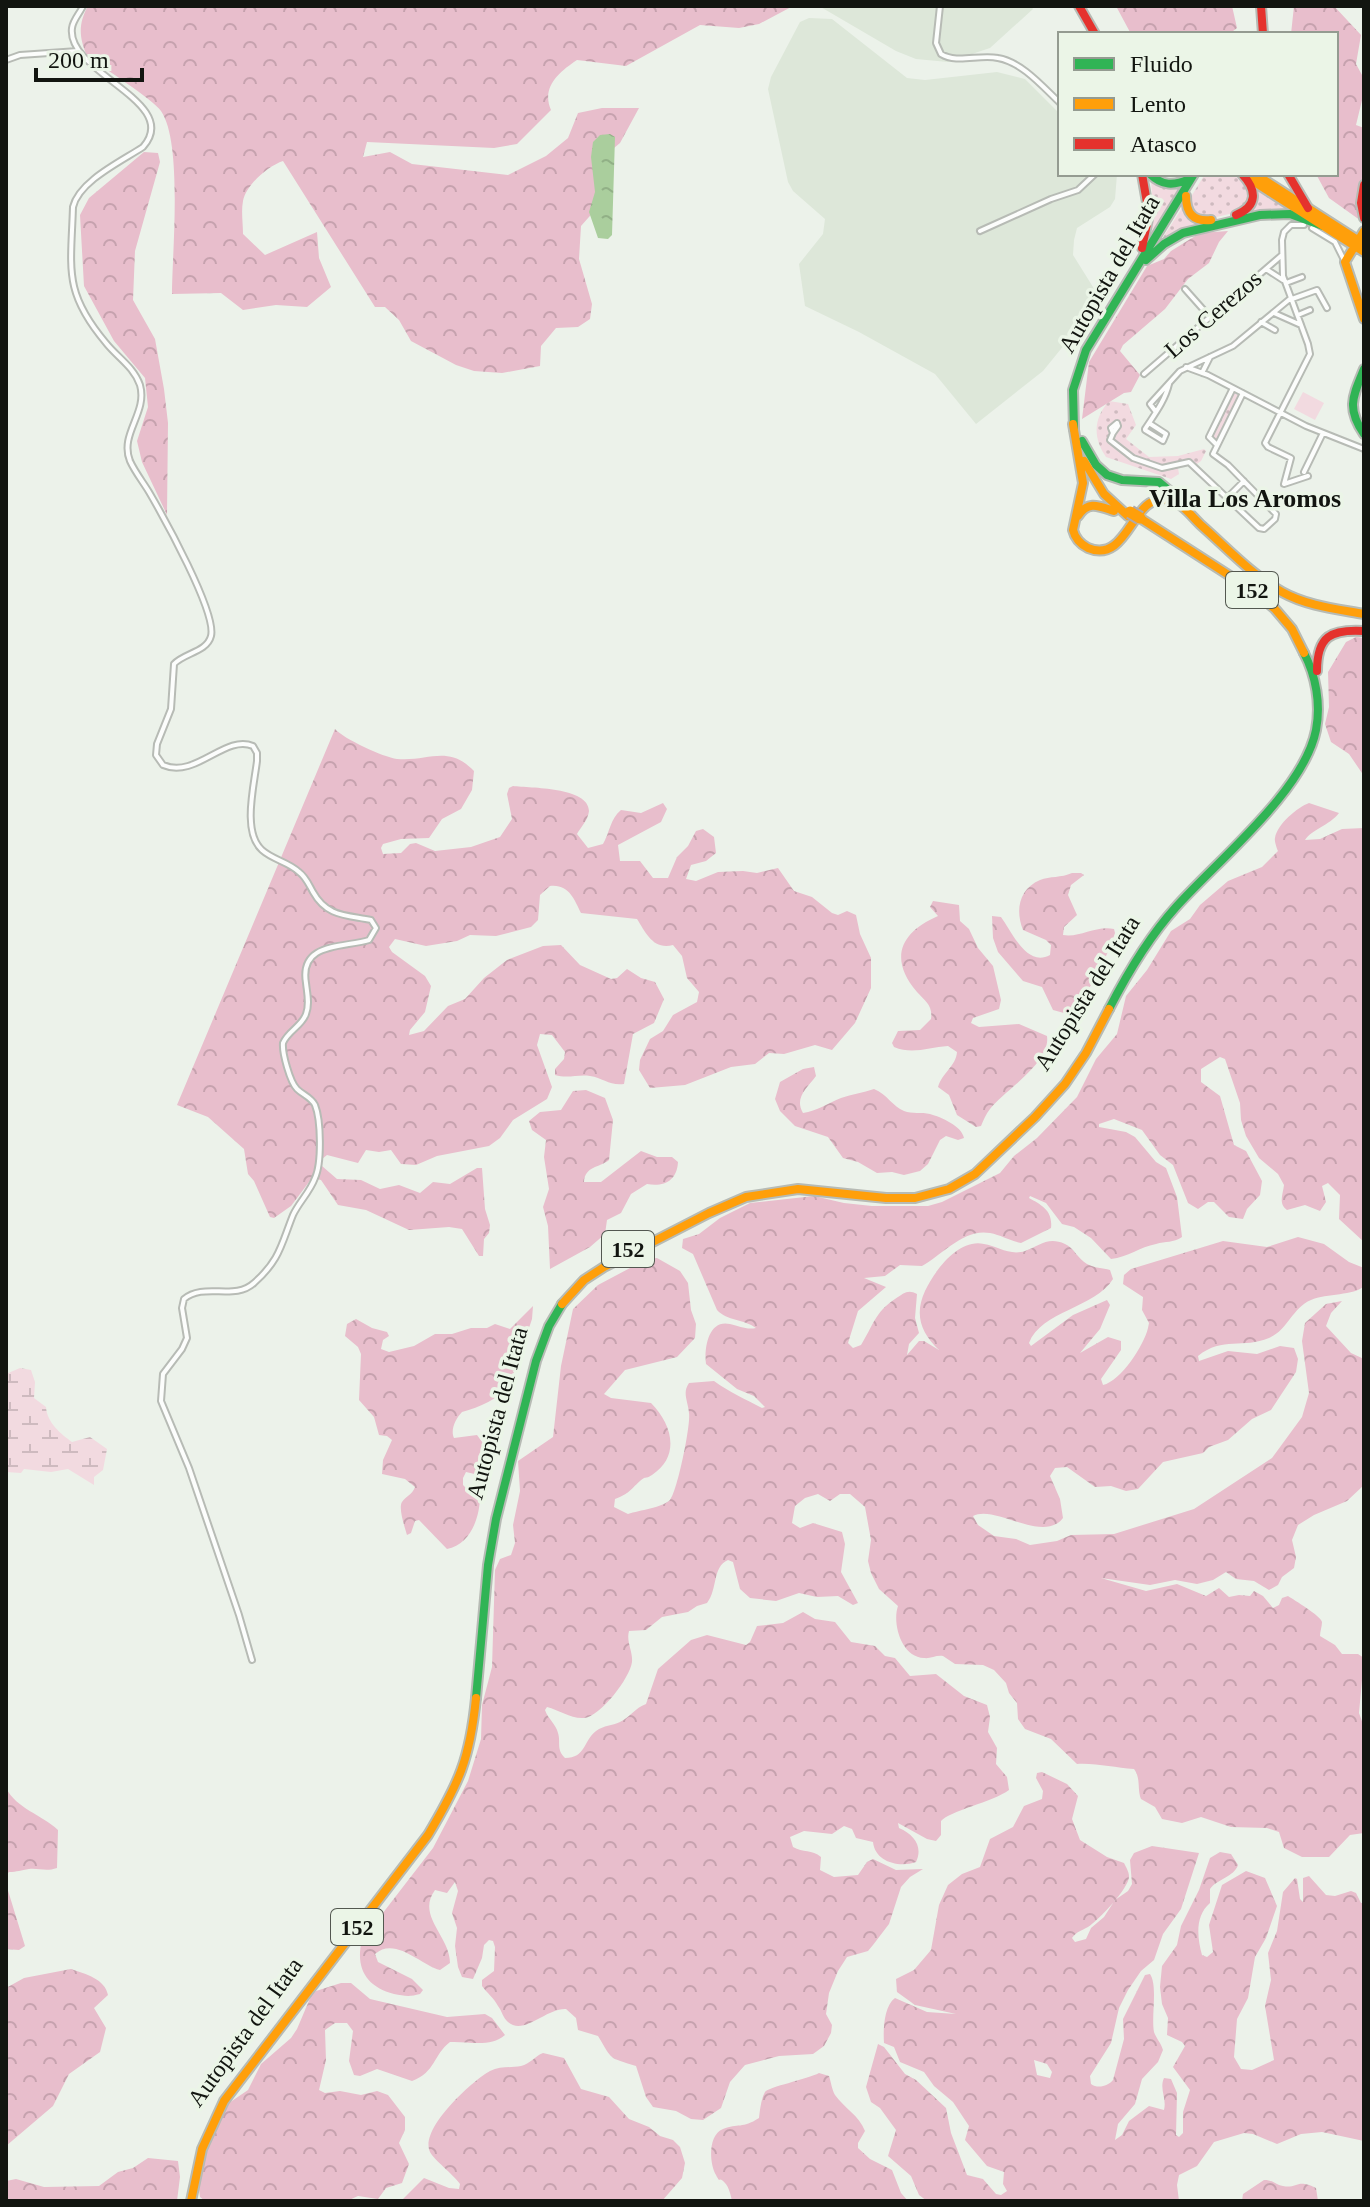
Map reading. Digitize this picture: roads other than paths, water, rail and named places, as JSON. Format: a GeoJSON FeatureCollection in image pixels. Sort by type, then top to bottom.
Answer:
{"type":"FeatureCollection","features":[{"type":"Feature","properties":{"kind":"main road"},"geometry":{"type":"LineString","coordinates":[[1079,6],[1094,32]]}},
{"type":"Feature","properties":{"kind":"main road"},"geometry":{"type":"LineString","coordinates":[[1087,6],[1102,32]]}},
{"type":"Feature","properties":{"kind":"main road"},"geometry":{"type":"LineString","coordinates":[[1260,32],[1264,7]]}},
{"type":"Feature","properties":{"kind":"main road"},"geometry":{"type":"LineString","coordinates":[[1264,7],[1270,32]]}},
{"type":"Feature","properties":{"kind":"main road"},"geometry":{"type":"LineString","coordinates":[[1129,277],[1148,227],[1148,204],[1142,176]]}},
{"type":"Feature","properties":{"kind":"main road"},"geometry":{"type":"LineString","coordinates":[[1152,176],[1159,182],[1171,185],[1193,176]]}},
{"type":"Feature","properties":{"kind":"main road","name":"Autopista del Itata"},"geometry":{"type":"LineString","coordinates":[[189,2201],[193,2157],[215,2105],[425,1831],[451,1786],[467,1736],[483,1564],[491,1518],[533,1352],[545,1321],[559,1298],[581,1276],[603,1262],[703,1210],[741,1194],[789,1185],[869,1193],[914,1193],[943,1186],[972,1170],[1059,1083],[1083,1049],[1121,973],[1150,930],[1276,794],[1300,761],[1312,729],[1314,700],[1307,670],[1287,629],[1254,597],[1106,497],[1092,477],[1078,447],[1073,424],[1073,394],[1081,360],[1129,277],[1194,176]]}},
{"type":"Feature","properties":{"kind":"main road","name":"Autopista del Itata"},"geometry":{"type":"LineString","coordinates":[[189,2201],[203,2144],[224,2101],[428,1835],[456,1788],[472,1733],[494,1527],[534,1370],[549,1326],[563,1301],[584,1280],[604,1267],[715,1209],[746,1197],[798,1189],[886,1198],[918,1197],[949,1189],[979,1171],[1047,1105],[1076,1069],[1128,971],[1161,925],[1271,807],[1306,759],[1315,735],[1316,681],[1292,629],[1279,612],[1255,592],[1132,517],[1100,480],[1082,441],[1078,402],[1084,366],[1095,343],[1186,196],[1195,176]]}},
{"type":"Feature","properties":{"kind":"main road"},"geometry":{"type":"LineString","coordinates":[[1186,196],[1188,212],[1197,220],[1207,221],[1242,213],[1255,198],[1248,176]]}},
{"type":"Feature","properties":{"kind":"main road"},"geometry":{"type":"LineString","coordinates":[[1250,176],[1323,226]]}},
{"type":"Feature","properties":{"kind":"main road"},"geometry":{"type":"LineString","coordinates":[[1251,176],[1361,242]]}},
{"type":"Feature","properties":{"kind":"main road"},"geometry":{"type":"LineString","coordinates":[[1289,176],[1308,208]]}},
{"type":"Feature","properties":{"kind":"main road"},"geometry":{"type":"LineString","coordinates":[[1364,185],[1361,203],[1364,218]]}},
{"type":"Feature","properties":{"kind":"main road"},"geometry":{"type":"LineString","coordinates":[[1146,260],[1183,233],[1256,216],[1290,214],[1361,242]]}},
{"type":"Feature","properties":{"kind":"main road"},"geometry":{"type":"LineString","coordinates":[[1361,242],[1345,262],[1364,319]]}},
{"type":"Feature","properties":{"kind":"main road"},"geometry":{"type":"LineString","coordinates":[[1352,279],[1364,286]]}},
{"type":"Feature","properties":{"kind":"main road"},"geometry":{"type":"LineString","coordinates":[[1364,369],[1351,405],[1353,418],[1364,434]]}},
{"type":"Feature","properties":{"kind":"main road"},"geometry":{"type":"LineString","coordinates":[[1073,424],[1082,489],[1072,526],[1082,545],[1098,551],[1113,548],[1148,504],[1158,499],[1168,499],[1179,505],[1280,592],[1308,604],[1364,612]]}},
{"type":"Feature","properties":{"kind":"main road"},"geometry":{"type":"LineString","coordinates":[[1082,441],[1094,462],[1107,475],[1122,480],[1159,482],[1283,589],[1313,601],[1364,612]]}},
{"type":"Feature","properties":{"kind":"main road"},"geometry":{"type":"LineString","coordinates":[[1132,517],[1094,504],[1081,510],[1076,527],[1086,543],[1102,548],[1116,541],[1141,506],[1153,496],[1169,495],[1190,509]]}},
{"type":"Feature","properties":{"kind":"main road"},"geometry":{"type":"LineString","coordinates":[[1318,700],[1316,658],[1322,642],[1335,632],[1364,631]]}},
{"type":"Feature","properties":{"kind":"street"},"geometry":{"type":"LineString","coordinates":[[83,6],[72,29],[78,51],[142,107],[150,134],[145,145],[85,185],[76,196],[72,287],[87,317],[109,347],[133,371],[139,383],[141,405],[128,438],[128,455],[199,589],[212,628],[206,645],[174,664],[171,709],[157,744],[156,755],[163,765],[179,769],[238,744],[253,746],[257,761],[249,815],[257,845],[301,873],[328,910],[343,917],[371,920],[375,926],[369,940],[328,947],[313,956],[305,972],[306,1014],[283,1043],[293,1083],[311,1099],[316,1109],[319,1161],[313,1183],[294,1213],[280,1252],[253,1284],[239,1291],[195,1293],[184,1299],[182,1308],[187,1338],[164,1371],[161,1381],[162,1404],[189,1468],[252,1660]]}},
{"type":"Feature","properties":{"kind":"street"},"geometry":{"type":"LineString","coordinates":[[940,6],[936,43],[941,54],[950,59],[1004,59],[1023,70],[1058,101]]}},
{"type":"Feature","properties":{"kind":"street"},"geometry":{"type":"LineString","coordinates":[[6,60],[20,55],[78,51]]}},
{"type":"Feature","properties":{"kind":"street"},"geometry":{"type":"LineString","coordinates":[[980,231],[1078,190],[1093,176]]}},
{"type":"Feature","properties":{"kind":"street"},"geometry":{"type":"LineString","coordinates":[[1323,433],[1306,474],[1284,484],[1291,458],[1267,447],[1265,443],[1310,354],[1285,282],[1282,238],[1285,230],[1291,225],[1301,224],[1317,230],[1335,242],[1345,262]]}},
{"type":"Feature","properties":{"kind":"street","name":"Los Cerezos"},"geometry":{"type":"LineString","coordinates":[[1144,374],[1282,255]]}},
{"type":"Feature","properties":{"kind":"street"},"geometry":{"type":"LineString","coordinates":[[1266,269],[1285,282]]}},
{"type":"Feature","properties":{"kind":"street"},"geometry":{"type":"LineString","coordinates":[[1285,282],[1302,277]]}},
{"type":"Feature","properties":{"kind":"street"},"geometry":{"type":"LineString","coordinates":[[1307,287],[1309,293]]}},
{"type":"Feature","properties":{"kind":"street"},"geometry":{"type":"LineString","coordinates":[[1185,289],[1209,316]]}},
{"type":"Feature","properties":{"kind":"street"},"geometry":{"type":"LineString","coordinates":[[1156,412],[1150,404],[1169,381],[1186,367],[1233,346],[1292,299],[1320,292],[1327,308]]}},
{"type":"Feature","properties":{"kind":"street"},"geometry":{"type":"LineString","coordinates":[[1298,315],[1310,310]]}},
{"type":"Feature","properties":{"kind":"street"},"geometry":{"type":"LineString","coordinates":[[1274,313],[1301,325]]}},
{"type":"Feature","properties":{"kind":"street"},"geometry":{"type":"LineString","coordinates":[[1261,322],[1275,330]]}},
{"type":"Feature","properties":{"kind":"street"},"geometry":{"type":"LineString","coordinates":[[1202,373],[1210,357]]}},
{"type":"Feature","properties":{"kind":"street"},"geometry":{"type":"LineString","coordinates":[[1186,367],[1281,414],[1364,449]]}},
{"type":"Feature","properties":{"kind":"street"},"geometry":{"type":"LineString","coordinates":[[1149,423],[1166,434],[1163,441],[1145,433],[1149,423],[1166,395],[1169,381]]}},
{"type":"Feature","properties":{"kind":"street"},"geometry":{"type":"LineString","coordinates":[[1216,444],[1209,437],[1233,388]]}},
{"type":"Feature","properties":{"kind":"street"},"geometry":{"type":"LineString","coordinates":[[1113,433],[1110,441],[1130,457],[1163,468],[1188,462],[1263,530],[1276,516],[1244,481],[1213,456],[1216,444],[1243,393]]}},
{"type":"Feature","properties":{"kind":"street"},"geometry":{"type":"LineString","coordinates":[[1219,417],[1228,421]]}},
{"type":"Feature","properties":{"kind":"street"},"geometry":{"type":"LineString","coordinates":[[1227,498],[1244,481]]}},
{"type":"Feature","properties":{"kind":"water"},"geometry":{"type":"Polygon","coordinates":[[[600,135],[615,137],[612,235],[608,239],[598,238],[589,212],[595,192],[591,157],[593,142],[600,135]]]}},
{"type":"Feature","properties":{"kind":"district","name":"Villa Los Aromos"},"geometry":{"type":"Point","coordinates":[1245,498]}}]}
